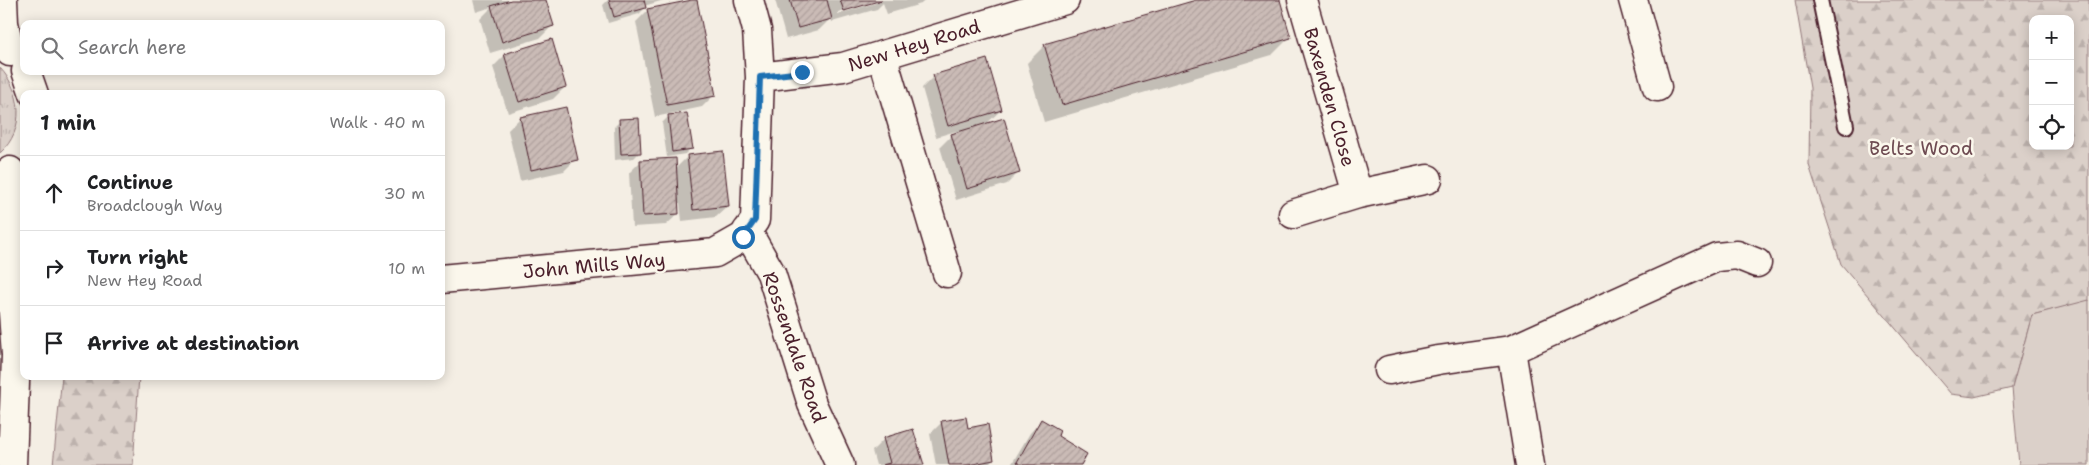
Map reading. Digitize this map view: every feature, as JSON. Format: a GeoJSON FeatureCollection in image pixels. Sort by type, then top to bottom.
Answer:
{"type":"FeatureCollection","features":[{"type":"Feature","properties":{"kind":"street"},"geometry":{"type":"LineString","coordinates":[[3,0],[4,23],[15,59]]}},
{"type":"Feature","properties":{"kind":"street"},"geometry":{"type":"LineString","coordinates":[[745,234],[755,220],[760,77],[757,30],[748,0]]}},
{"type":"Feature","properties":{"kind":"street","name":"New Hey Road"},"geometry":{"type":"LineString","coordinates":[[760,77],[843,67],[1066,0]]}},
{"type":"Feature","properties":{"kind":"street","name":"Baxenden Close"},"geometry":{"type":"LineString","coordinates":[[1302,0],[1358,194]]}},
{"type":"Feature","properties":{"kind":"street"},"geometry":{"type":"LineString","coordinates":[[1633,0],[1657,87]]}},
{"type":"Feature","properties":{"kind":"street"},"geometry":{"type":"LineString","coordinates":[[882,55],[947,273]]}},
{"type":"Feature","properties":{"kind":"street"},"geometry":{"type":"LineString","coordinates":[[24,75],[32,90]]}},
{"type":"Feature","properties":{"kind":"street"},"geometry":{"type":"LineString","coordinates":[[11,167],[12,299],[16,355],[12,465]]}},
{"type":"Feature","properties":{"kind":"street"},"geometry":{"type":"LineString","coordinates":[[1293,214],[1358,194],[1428,179]]}},
{"type":"Feature","properties":{"kind":"street","name":"John Mills Way"},"geometry":{"type":"LineString","coordinates":[[445,279],[715,254],[745,234]]}},
{"type":"Feature","properties":{"kind":"street","name":"Rossendale Road"},"geometry":{"type":"LineString","coordinates":[[745,234],[772,273],[812,404],[840,465]]}},
{"type":"Feature","properties":{"kind":"street"},"geometry":{"type":"LineString","coordinates":[[1389,370],[1438,360],[1511,350],[1717,257],[1737,255],[1757,263]]}},
{"type":"Feature","properties":{"kind":"street"},"geometry":{"type":"LineString","coordinates":[[0,275],[12,299]]}},
{"type":"Feature","properties":{"kind":"street"},"geometry":{"type":"LineString","coordinates":[[1511,350],[1530,465]]}},
{"type":"Feature","properties":{"kind":"lane"},"geometry":{"type":"LineString","coordinates":[[1820,0],[1846,126]]}},
{"type":"Feature","properties":{"kind":"green space","name":"Belts Wood"},"geometry":{"type":"Polygon","coordinates":[[[1795,0],[2089,0],[2089,301],[2032,315],[2012,388],[1974,397],[1951,394],[1841,264],[1809,165],[1810,88],[1795,0]]]}},
{"type":"Feature","properties":{"kind":"green space"},"geometry":{"type":"Polygon","coordinates":[[[0,68],[13,88],[18,110],[14,133],[0,153],[0,68]]]}},
{"type":"Feature","properties":{"kind":"green space"},"geometry":{"type":"Polygon","coordinates":[[[2089,300],[2089,465],[2019,465],[2012,388],[2032,315],[2089,300]]]}},
{"type":"Feature","properties":{"kind":"green space"},"geometry":{"type":"Polygon","coordinates":[[[62,380],[139,380],[133,465],[53,465],[62,380]]]}},
{"type":"Feature","properties":{"kind":"building"},"geometry":{"type":"Polygon","coordinates":[[[511,0],[546,0],[554,26],[502,42],[491,6],[511,0]]]}},
{"type":"Feature","properties":{"kind":"building"},"geometry":{"type":"Polygon","coordinates":[[[609,0],[644,0],[646,8],[614,17],[609,0]]]}},
{"type":"Feature","properties":{"kind":"building"},"geometry":{"type":"Polygon","coordinates":[[[697,0],[716,96],[667,105],[647,9],[697,0]]]}},
{"type":"Feature","properties":{"kind":"building"},"geometry":{"type":"Polygon","coordinates":[[[790,0],[827,0],[832,19],[798,28],[790,0]]]}},
{"type":"Feature","properties":{"kind":"building"},"geometry":{"type":"Polygon","coordinates":[[[840,0],[882,0],[844,11],[840,0]]]}},
{"type":"Feature","properties":{"kind":"building"},"geometry":{"type":"Polygon","coordinates":[[[1196,0],[1280,0],[1291,38],[1062,105],[1044,44],[1196,0]]]}},
{"type":"Feature","properties":{"kind":"building"},"geometry":{"type":"Polygon","coordinates":[[[552,39],[566,87],[519,102],[504,54],[552,39]]]}},
{"type":"Feature","properties":{"kind":"building"},"geometry":{"type":"Polygon","coordinates":[[[987,59],[1002,110],[948,126],[933,75],[987,59]]]}},
{"type":"Feature","properties":{"kind":"building"},"geometry":{"type":"Polygon","coordinates":[[[566,107],[578,160],[531,170],[520,117],[566,107]]]}},
{"type":"Feature","properties":{"kind":"building"},"geometry":{"type":"Polygon","coordinates":[[[687,113],[693,149],[672,152],[668,115],[687,113]]]}},
{"type":"Feature","properties":{"kind":"building"},"geometry":{"type":"Polygon","coordinates":[[[639,118],[641,153],[621,154],[619,119],[639,118]]]}},
{"type":"Feature","properties":{"kind":"building"},"geometry":{"type":"Polygon","coordinates":[[[1004,118],[1020,173],[967,189],[951,134],[1004,118]]]}},
{"type":"Feature","properties":{"kind":"building"},"geometry":{"type":"Polygon","coordinates":[[[723,151],[729,206],[693,210],[687,155],[723,151]]]}},
{"type":"Feature","properties":{"kind":"building"},"geometry":{"type":"Polygon","coordinates":[[[676,158],[679,214],[643,216],[640,160],[676,158]]]}},
{"type":"Feature","properties":{"kind":"building"},"geometry":{"type":"Polygon","coordinates":[[[966,417],[968,428],[988,424],[994,460],[968,465],[949,465],[941,421],[966,417]]]}},
{"type":"Feature","properties":{"kind":"building"},"geometry":{"type":"Polygon","coordinates":[[[1041,419],[1060,430],[1058,436],[1087,454],[1081,465],[1021,465],[1017,462],[1041,419]]]}},
{"type":"Feature","properties":{"kind":"building"},"geometry":{"type":"Polygon","coordinates":[[[913,429],[924,465],[882,465],[890,463],[883,438],[913,429]]]}},
{"type":"Feature","properties":{"kind":"route"},"geometry":{"type":"LineString","coordinates":[[743,237],[755,220],[760,77],[802,72]]}}]}
